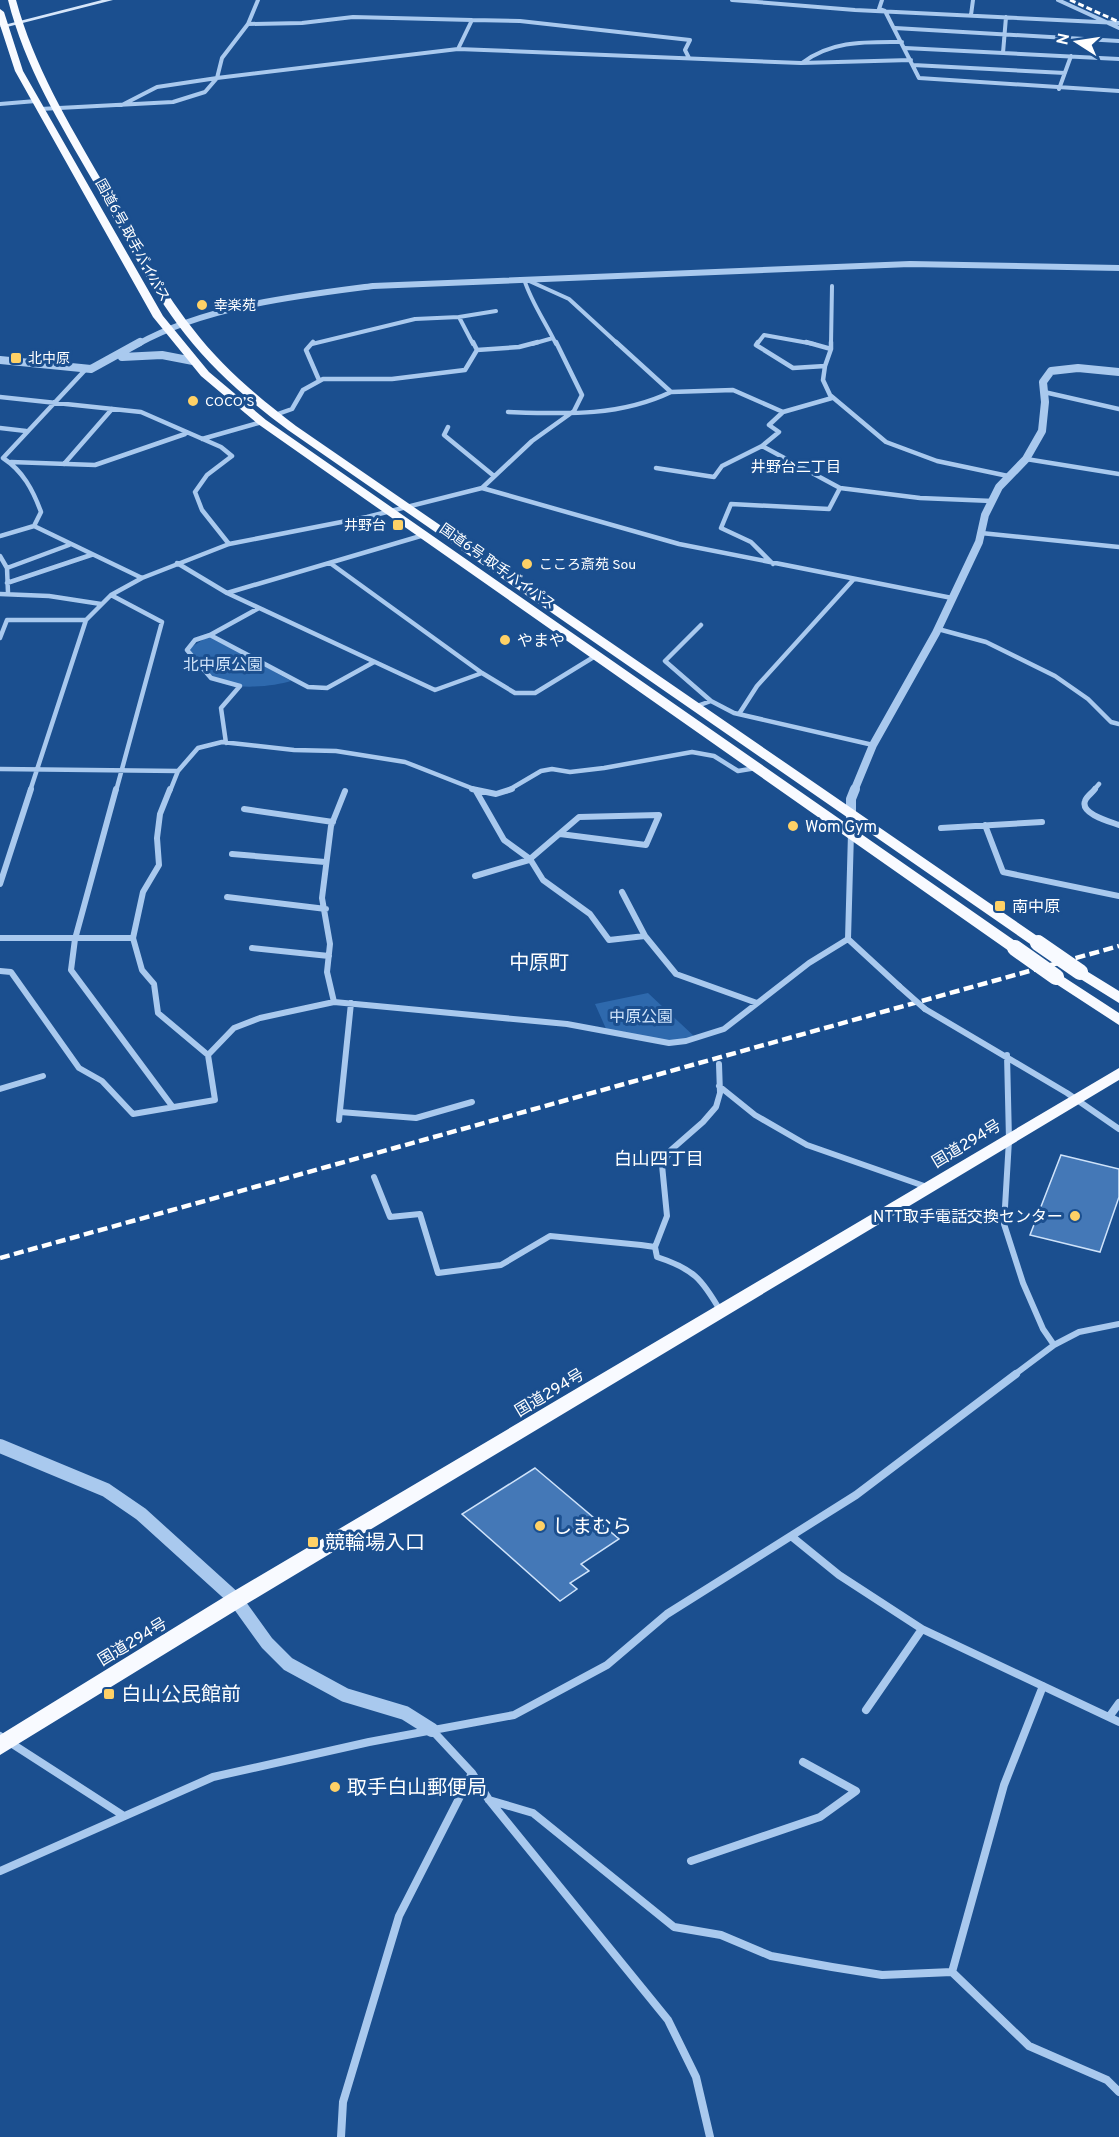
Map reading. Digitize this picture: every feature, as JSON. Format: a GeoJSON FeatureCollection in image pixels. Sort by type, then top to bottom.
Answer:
{"type":"FeatureCollection","features":[{"type":"Feature","properties":{"kind":"highway","name":"国道6号 取手バイパス"},"geometry":{"type":"LineString","coordinates":[[12,0],[17,23],[36,72],[182,323],[222,370],[275,416],[1119,998]]}},
{"type":"Feature","properties":{"kind":"highway","name":"国道6号 取手バイパス"},"geometry":{"type":"LineString","coordinates":[[0,12],[2,26],[19,71],[167,329],[193,361],[235,401],[1119,1020]]}},
{"type":"Feature","properties":{"kind":"highway","name":"国道294号"},"geometry":{"type":"LineString","coordinates":[[2,1741],[1119,1073]]}},
{"type":"Feature","properties":{"kind":"main road"},"geometry":{"type":"LineString","coordinates":[[2,26],[110,0]]}},
{"type":"Feature","properties":{"kind":"street"},"geometry":{"type":"LineString","coordinates":[[0,110],[2,104],[56,107],[121,106],[193,98],[207,91],[217,78],[222,58],[248,24],[258,0]]}},
{"type":"Feature","properties":{"kind":"street"},"geometry":{"type":"LineString","coordinates":[[732,0],[782,1],[885,11],[1119,23]]}},
{"type":"Feature","properties":{"kind":"street"},"geometry":{"type":"LineString","coordinates":[[882,0],[879,9],[885,11],[896,28],[919,78],[1059,89],[1119,91]]}},
{"type":"Feature","properties":{"kind":"street"},"geometry":{"type":"LineString","coordinates":[[971,15],[973,0]]}},
{"type":"Feature","properties":{"kind":"street"},"geometry":{"type":"LineString","coordinates":[[1058,0],[1119,28]]}},
{"type":"Feature","properties":{"kind":"street"},"geometry":{"type":"LineString","coordinates":[[248,24],[302,23],[353,17],[520,21],[690,39],[685,50],[689,58]]}},
{"type":"Feature","properties":{"kind":"street"},"geometry":{"type":"LineString","coordinates":[[1003,53],[1006,17]]}},
{"type":"Feature","properties":{"kind":"street"},"geometry":{"type":"LineString","coordinates":[[458,49],[472,20]]}},
{"type":"Feature","properties":{"kind":"street"},"geometry":{"type":"LineString","coordinates":[[896,28],[1119,41]]}},
{"type":"Feature","properties":{"kind":"street"},"geometry":{"type":"LineString","coordinates":[[801,63],[813,52],[838,43],[902,42]]}},
{"type":"Feature","properties":{"kind":"street"},"geometry":{"type":"LineString","coordinates":[[905,48],[1119,59]]}},
{"type":"Feature","properties":{"kind":"street"},"geometry":{"type":"LineString","coordinates":[[121,106],[142,92],[162,83],[458,49],[801,63],[911,60]]}},
{"type":"Feature","properties":{"kind":"street"},"geometry":{"type":"LineString","coordinates":[[1059,89],[1071,56]]}},
{"type":"Feature","properties":{"kind":"street"},"geometry":{"type":"LineString","coordinates":[[913,65],[1065,74]]}},
{"type":"Feature","properties":{"kind":"street"},"geometry":{"type":"LineString","coordinates":[[0,360],[86,369],[96,367],[182,323],[320,291],[404,284],[910,264],[1119,268]]}},
{"type":"Feature","properties":{"kind":"street"},"geometry":{"type":"LineString","coordinates":[[482,488],[532,441],[572,413],[582,395],[537,305],[530,300],[524,279]]}},
{"type":"Feature","properties":{"kind":"street"},"geometry":{"type":"LineString","coordinates":[[524,279],[569,299],[671,393]]}},
{"type":"Feature","properties":{"kind":"street"},"geometry":{"type":"LineString","coordinates":[[832,286],[831,349],[822,377],[828,395],[856,415],[872,432],[897,447],[1008,476]]}},
{"type":"Feature","properties":{"kind":"street"},"geometry":{"type":"LineString","coordinates":[[319,380],[306,350],[313,342],[415,319],[459,317],[495,311]]}},
{"type":"Feature","properties":{"kind":"street"},"geometry":{"type":"LineString","coordinates":[[459,317],[477,350]]}},
{"type":"Feature","properties":{"kind":"street"},"geometry":{"type":"LineString","coordinates":[[826,366],[793,368],[756,345],[764,335],[812,343],[831,349]]}},
{"type":"Feature","properties":{"kind":"street"},"geometry":{"type":"LineString","coordinates":[[477,350],[519,347],[553,338]]}},
{"type":"Feature","properties":{"kind":"street"},"geometry":{"type":"LineString","coordinates":[[275,416],[292,409],[296,396],[319,380],[392,379],[465,370],[477,350]]}},
{"type":"Feature","properties":{"kind":"street"},"geometry":{"type":"LineString","coordinates":[[112,358],[155,354],[193,361]]}},
{"type":"Feature","properties":{"kind":"street"},"geometry":{"type":"LineString","coordinates":[[1119,372],[1078,368],[1052,371],[1043,382],[1041,431],[1026,459],[1008,476],[992,501],[985,515],[981,533],[938,629],[873,745],[851,799],[848,939],[925,1009],[1007,1055],[1077,1099],[1119,1129]]}},
{"type":"Feature","properties":{"kind":"street"},"geometry":{"type":"LineString","coordinates":[[34,526],[41,512],[33,491],[16,465],[3,458],[86,369]]}},
{"type":"Feature","properties":{"kind":"street"},"geometry":{"type":"LineString","coordinates":[[508,412],[572,413],[633,408],[671,393],[702,389],[733,390],[783,412]]}},
{"type":"Feature","properties":{"kind":"street"},"geometry":{"type":"LineString","coordinates":[[1044,392],[1119,409]]}},
{"type":"Feature","properties":{"kind":"street"},"geometry":{"type":"LineString","coordinates":[[0,397],[141,412],[185,434],[201,439],[232,456],[207,475],[195,492],[202,510],[229,544]]}},
{"type":"Feature","properties":{"kind":"street"},"geometry":{"type":"LineString","coordinates":[[656,468],[714,477],[723,466],[762,446],[779,432],[769,425],[783,412],[832,398]]}},
{"type":"Feature","properties":{"kind":"street"},"geometry":{"type":"LineString","coordinates":[[64,464],[112,409]]}},
{"type":"Feature","properties":{"kind":"street"},"geometry":{"type":"LineString","coordinates":[[201,439],[262,422]]}},
{"type":"Feature","properties":{"kind":"street"},"geometry":{"type":"LineString","coordinates":[[448,427],[444,435],[494,476]]}},
{"type":"Feature","properties":{"kind":"street"},"geometry":{"type":"LineString","coordinates":[[0,428],[26,431]]}},
{"type":"Feature","properties":{"kind":"street"},"geometry":{"type":"LineString","coordinates":[[10,462],[95,465],[185,434]]}},
{"type":"Feature","properties":{"kind":"street"},"geometry":{"type":"LineString","coordinates":[[762,446],[840,488],[920,498],[992,501]]}},
{"type":"Feature","properties":{"kind":"street"},"geometry":{"type":"LineString","coordinates":[[1026,459],[1119,474]]}},
{"type":"Feature","properties":{"kind":"street"},"geometry":{"type":"LineString","coordinates":[[0,884],[86,620],[111,595],[142,578],[229,544],[389,511],[482,488],[665,541],[952,598]]}},
{"type":"Feature","properties":{"kind":"street"},"geometry":{"type":"LineString","coordinates":[[773,564],[751,542],[721,528],[731,504],[829,509],[840,488]]}},
{"type":"Feature","properties":{"kind":"street"},"geometry":{"type":"LineString","coordinates":[[0,536],[34,526],[69,545],[142,578]]}},
{"type":"Feature","properties":{"kind":"street"},"geometry":{"type":"LineString","coordinates":[[981,533],[1119,547]]}},
{"type":"Feature","properties":{"kind":"street"},"geometry":{"type":"LineString","coordinates":[[227,593],[424,535]]}},
{"type":"Feature","properties":{"kind":"street"},"geometry":{"type":"LineString","coordinates":[[7,568],[69,545]]}},
{"type":"Feature","properties":{"kind":"street"},"geometry":{"type":"LineString","coordinates":[[8,583],[91,555]]}},
{"type":"Feature","properties":{"kind":"street"},"geometry":{"type":"LineString","coordinates":[[0,556],[7,568],[8,593]]}},
{"type":"Feature","properties":{"kind":"street"},"geometry":{"type":"LineString","coordinates":[[177,563],[227,593],[435,690],[482,673]]}},
{"type":"Feature","properties":{"kind":"street"},"geometry":{"type":"LineString","coordinates":[[330,563],[482,673],[516,693],[535,693],[597,655]]}},
{"type":"Feature","properties":{"kind":"street"},"geometry":{"type":"LineString","coordinates":[[739,714],[757,686],[853,580]]}},
{"type":"Feature","properties":{"kind":"street"},"geometry":{"type":"LineString","coordinates":[[0,594],[101,604]]}},
{"type":"Feature","properties":{"kind":"street"},"geometry":{"type":"LineString","coordinates":[[111,595],[162,622],[75,939],[71,970],[172,1106]]}},
{"type":"Feature","properties":{"kind":"street"},"geometry":{"type":"LineString","coordinates":[[226,743],[221,708],[240,686],[211,678],[187,650],[195,640],[210,635],[259,608]]}},
{"type":"Feature","properties":{"kind":"street"},"geometry":{"type":"LineString","coordinates":[[0,638],[7,620],[86,620]]}},
{"type":"Feature","properties":{"kind":"street"},"geometry":{"type":"LineString","coordinates":[[702,625],[665,661],[711,701],[739,714],[873,745]]}},
{"type":"Feature","properties":{"kind":"street"},"geometry":{"type":"LineString","coordinates":[[938,629],[986,642],[1055,676],[1088,699],[1111,722],[1119,724]]}},
{"type":"Feature","properties":{"kind":"street"},"geometry":{"type":"LineString","coordinates":[[210,635],[308,687],[327,688],[374,662]]}},
{"type":"Feature","properties":{"kind":"street"},"geometry":{"type":"LineString","coordinates":[[697,706],[711,701]]}},
{"type":"Feature","properties":{"kind":"street"},"geometry":{"type":"LineString","coordinates":[[0,971],[11,972],[79,1068],[102,1081],[133,1113],[215,1100],[208,1055],[158,1012],[154,984],[142,970],[133,939],[143,892],[159,865],[157,838],[160,814],[178,771],[198,748],[226,743],[294,750],[336,751],[405,762],[476,791],[496,794],[511,790],[541,771],[552,769],[570,772],[604,768],[692,752],[714,756],[738,771],[758,767]]}},
{"type":"Feature","properties":{"kind":"street"},"geometry":{"type":"LineString","coordinates":[[0,769],[178,771]]}},
{"type":"Feature","properties":{"kind":"street"},"geometry":{"type":"LineString","coordinates":[[1099,784],[1086,801],[1085,806],[1090,813],[1119,825]]}},
{"type":"Feature","properties":{"kind":"street"},"geometry":{"type":"LineString","coordinates":[[334,1002],[327,972],[330,944],[326,909],[322,898],[325,862],[333,822],[345,791]]}},
{"type":"Feature","properties":{"kind":"street"},"geometry":{"type":"LineString","coordinates":[[476,791],[492,823],[514,854],[530,860],[543,880],[590,914],[609,940],[645,936]]}},
{"type":"Feature","properties":{"kind":"street"},"geometry":{"type":"LineString","coordinates":[[244,809],[333,822]]}},
{"type":"Feature","properties":{"kind":"street"},"geometry":{"type":"LineString","coordinates":[[475,876],[530,860],[579,817],[660,815],[646,845],[560,834]]}},
{"type":"Feature","properties":{"kind":"street"},"geometry":{"type":"LineString","coordinates":[[941,828],[1042,822]]}},
{"type":"Feature","properties":{"kind":"street"},"geometry":{"type":"LineString","coordinates":[[985,825],[1004,872],[1119,896]]}},
{"type":"Feature","properties":{"kind":"street"},"geometry":{"type":"LineString","coordinates":[[232,854],[325,862]]}},
{"type":"Feature","properties":{"kind":"street"},"geometry":{"type":"LineString","coordinates":[[622,892],[645,936],[676,974],[757,1003]]}},
{"type":"Feature","properties":{"kind":"street"},"geometry":{"type":"LineString","coordinates":[[227,897],[326,909]]}},
{"type":"Feature","properties":{"kind":"street"},"geometry":{"type":"LineString","coordinates":[[0,938],[133,939]]}},
{"type":"Feature","properties":{"kind":"street"},"geometry":{"type":"LineString","coordinates":[[208,1055],[234,1028],[260,1018],[302,1011],[334,1002],[567,1023],[669,1043],[686,1041],[724,1029],[809,963],[848,939]]}},
{"type":"Feature","properties":{"kind":"street"},"geometry":{"type":"LineString","coordinates":[[252,948],[329,956]]}},
{"type":"Feature","properties":{"kind":"street"},"geometry":{"type":"LineString","coordinates":[[339,1120],[351,1003]]}},
{"type":"Feature","properties":{"kind":"street"},"geometry":{"type":"LineString","coordinates":[[1007,1055],[1009,1140],[1004,1224],[1023,1283],[1043,1329],[1054,1345]]}},
{"type":"Feature","properties":{"kind":"street"},"geometry":{"type":"LineString","coordinates":[[718,1065],[719,1098],[702,1124],[679,1140],[666,1157],[660,1172],[667,1194],[667,1216],[655,1247],[657,1257],[689,1266],[721,1312]]}},
{"type":"Feature","properties":{"kind":"street"},"geometry":{"type":"LineString","coordinates":[[0,1089],[44,1076]]}},
{"type":"Feature","properties":{"kind":"street"},"geometry":{"type":"LineString","coordinates":[[719,1086],[755,1115],[807,1145],[929,1188]]}},
{"type":"Feature","properties":{"kind":"street"},"geometry":{"type":"LineString","coordinates":[[340,1112],[416,1118],[472,1102]]}},
{"type":"Feature","properties":{"kind":"street"},"geometry":{"type":"LineString","coordinates":[[374,1177],[390,1216],[420,1214],[438,1273],[501,1265],[550,1236],[655,1247]]}},
{"type":"Feature","properties":{"kind":"street"},"geometry":{"type":"LineString","coordinates":[[0,1871],[213,1777],[432,1730],[514,1715],[607,1665],[667,1614],[856,1495],[1054,1345],[1079,1332],[1119,1324]]}},
{"type":"Feature","properties":{"kind":"street"},"geometry":{"type":"LineString","coordinates":[[0,1446],[118,1497],[141,1514],[236,1600],[267,1643],[288,1664],[315,1681],[345,1695],[405,1713],[432,1730],[472,1773],[489,1800],[668,2020],[696,2078],[710,2137]]}},
{"type":"Feature","properties":{"kind":"street"},"geometry":{"type":"LineString","coordinates":[[791,1536],[839,1575],[922,1629],[1119,1722]]}},
{"type":"Feature","properties":{"kind":"street"},"geometry":{"type":"LineString","coordinates":[[866,1710],[922,1629]]}},
{"type":"Feature","properties":{"kind":"street"},"geometry":{"type":"LineString","coordinates":[[952,1972],[1004,1785],[1044,1686]]}},
{"type":"Feature","properties":{"kind":"street"},"geometry":{"type":"LineString","coordinates":[[1110,1717],[1119,1703]]}},
{"type":"Feature","properties":{"kind":"street"},"geometry":{"type":"LineString","coordinates":[[2,1741],[124,1816]]}},
{"type":"Feature","properties":{"kind":"street"},"geometry":{"type":"LineString","coordinates":[[691,1861],[820,1817],[856,1791],[803,1761]]}},
{"type":"Feature","properties":{"kind":"street"},"geometry":{"type":"LineString","coordinates":[[341,2137],[343,2102],[399,1916],[472,1773]]}},
{"type":"Feature","properties":{"kind":"street"},"geometry":{"type":"LineString","coordinates":[[489,1800],[533,1814],[674,1927],[721,1935],[771,1956],[832,1967],[882,1974],[952,1972],[1029,2046],[1107,2080],[1119,2092]]}},
{"type":"Feature","properties":{"kind":"green space","name":"北中原公園"},"geometry":{"type":"Polygon","coordinates":[[[210,635],[291,681],[250,687],[219,682],[205,672],[187,650],[210,635]]]}},
{"type":"Feature","properties":{"kind":"green space","name":"中原公園"},"geometry":{"type":"Polygon","coordinates":[[[648,993],[696,1038],[669,1043],[607,1031],[595,1004],[648,993]]]}},
{"type":"Feature","properties":{"kind":"building","name":"NTT取手電話交換センター"},"geometry":{"type":"Polygon","coordinates":[[[1061,1155],[1119,1169],[1119,1197],[1100,1252],[1030,1235],[1061,1155]]]}},
{"type":"Feature","properties":{"kind":"building","name":"しまむら"},"geometry":{"type":"Polygon","coordinates":[[[535,1468],[619,1539],[581,1564],[589,1571],[570,1583],[577,1589],[560,1601],[462,1514],[535,1468]]]}},
{"type":"Feature","properties":{"kind":"railway"},"geometry":{"type":"LineString","coordinates":[[1070,0],[1119,22]]}},
{"type":"Feature","properties":{"kind":"railway"},"geometry":{"type":"LineString","coordinates":[[0,1258],[1119,946]]}},
{"type":"Feature","properties":{"kind":"place","name":"幸楽苑"},"geometry":{"type":"Point","coordinates":[202,305]}},
{"type":"Feature","properties":{"kind":"place","name":"北中原"},"geometry":{"type":"Point","coordinates":[16,358]}},
{"type":"Feature","properties":{"kind":"place","name":"COCO’S"},"geometry":{"type":"Point","coordinates":[193,401]}},
{"type":"Feature","properties":{"kind":"place","name":"井野台"},"geometry":{"type":"Point","coordinates":[398,525]}},
{"type":"Feature","properties":{"kind":"place","name":"こころ斎苑 Sou"},"geometry":{"type":"Point","coordinates":[527,564]}},
{"type":"Feature","properties":{"kind":"place","name":"やまや"},"geometry":{"type":"Point","coordinates":[505,640]}},
{"type":"Feature","properties":{"kind":"place","name":"Wom Gym"},"geometry":{"type":"Point","coordinates":[793,826]}},
{"type":"Feature","properties":{"kind":"place","name":"南中原"},"geometry":{"type":"Point","coordinates":[1000,906]}},
{"type":"Feature","properties":{"kind":"place","name":"NTT取手電話交換センター"},"geometry":{"type":"Point","coordinates":[1075,1216]}},
{"type":"Feature","properties":{"kind":"place","name":"しまむら"},"geometry":{"type":"Point","coordinates":[540,1526]}},
{"type":"Feature","properties":{"kind":"place","name":"競輪場入口"},"geometry":{"type":"Point","coordinates":[313,1542]}},
{"type":"Feature","properties":{"kind":"place","name":"白山公民館前"},"geometry":{"type":"Point","coordinates":[109,1694]}},
{"type":"Feature","properties":{"kind":"place","name":"取手白山郵便局"},"geometry":{"type":"Point","coordinates":[335,1787]}},
{"type":"Feature","properties":{"kind":"district","name":"井野台二丁目"},"geometry":{"type":"Point","coordinates":[796,467]}},
{"type":"Feature","properties":{"kind":"district","name":"中原町"},"geometry":{"type":"Point","coordinates":[539,962]}},
{"type":"Feature","properties":{"kind":"district","name":"白山四丁目"},"geometry":{"type":"Point","coordinates":[659,1159]}}]}
